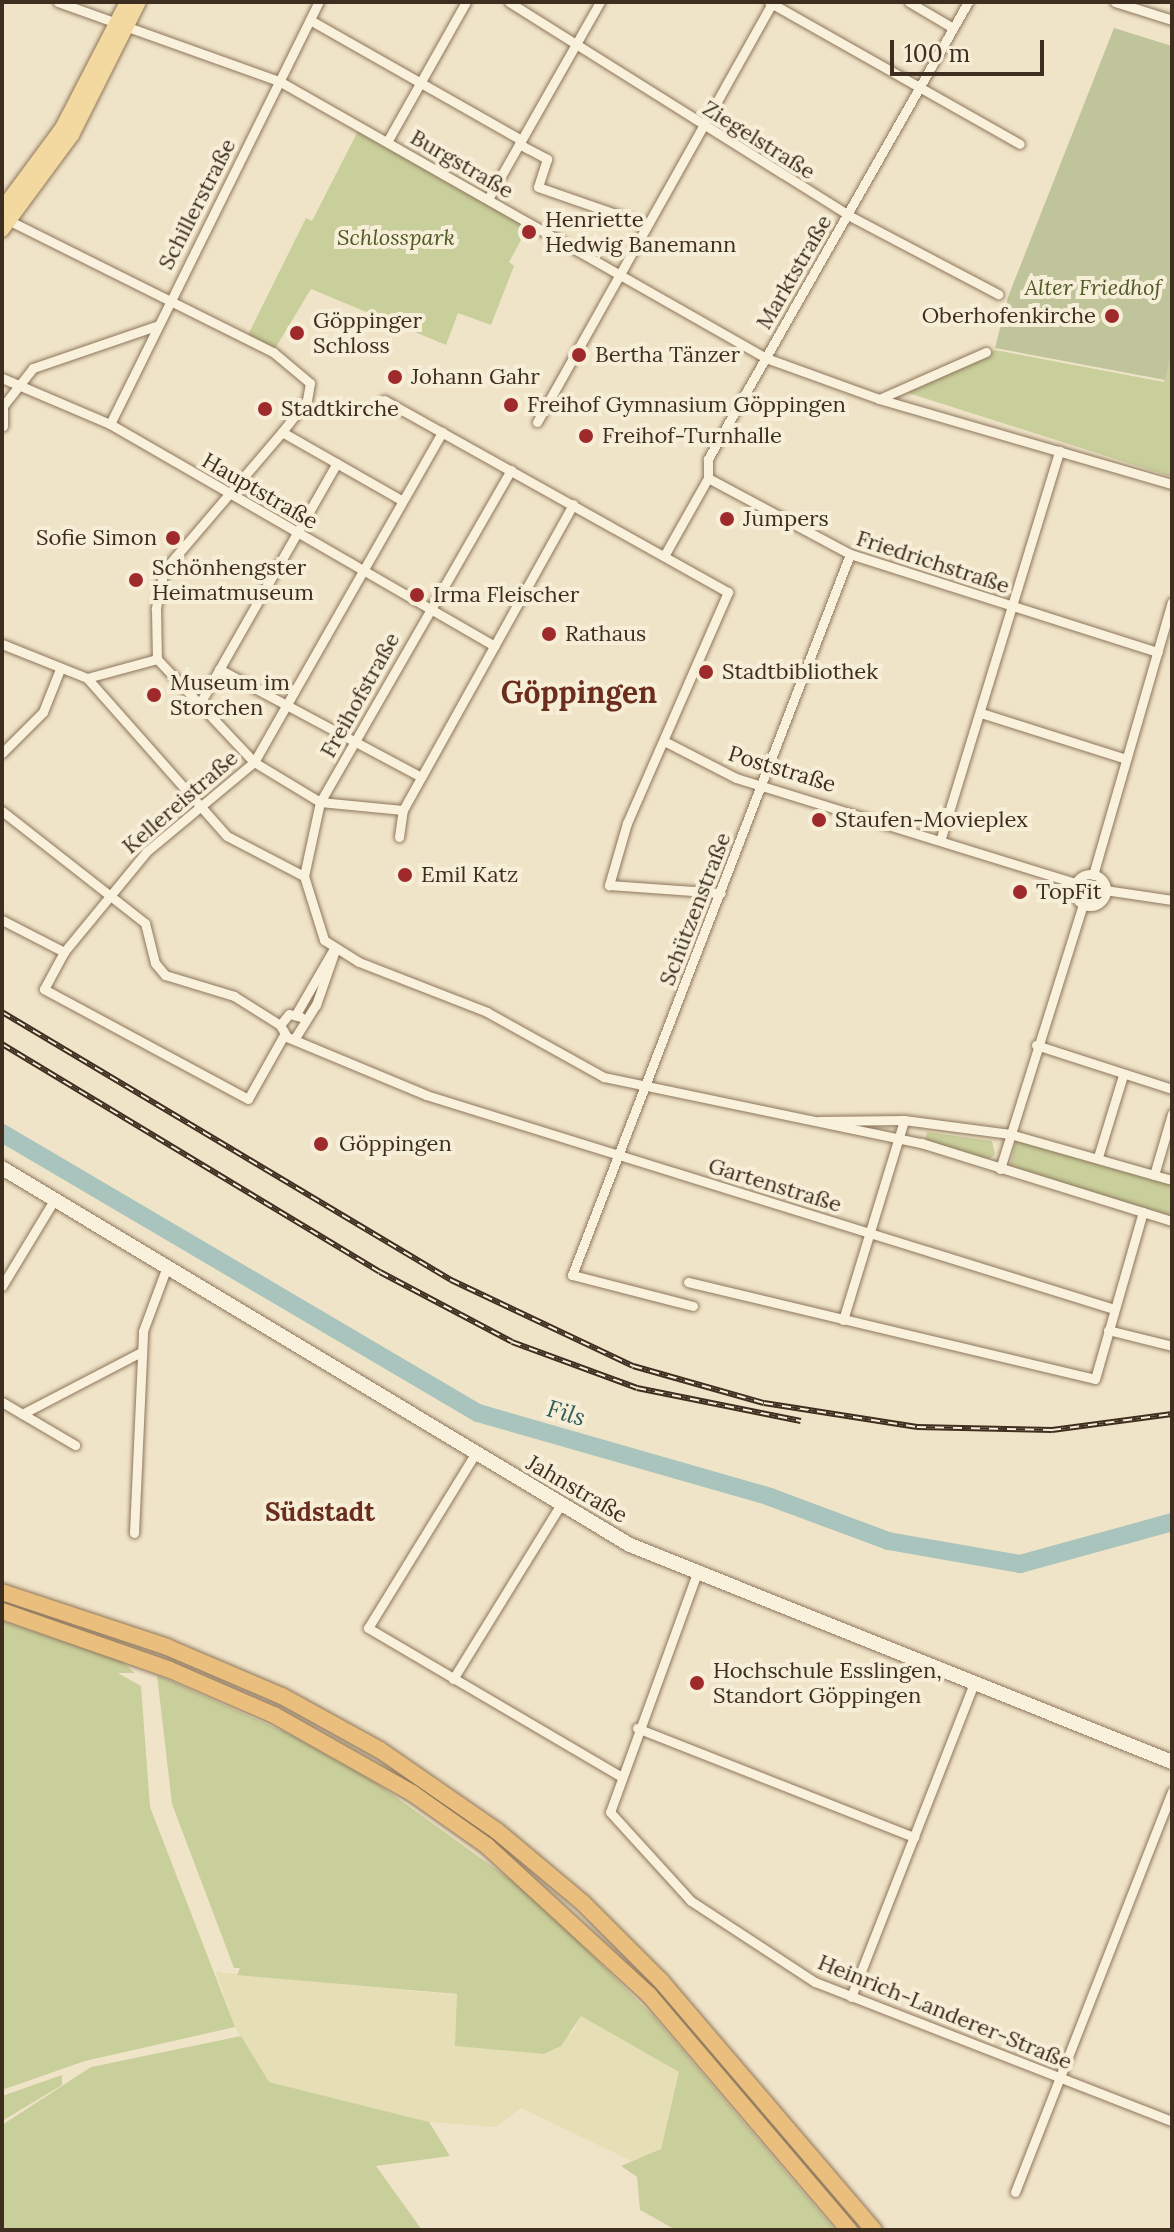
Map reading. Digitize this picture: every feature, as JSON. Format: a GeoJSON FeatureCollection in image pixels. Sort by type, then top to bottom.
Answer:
{"type":"FeatureCollection","features":[{"type":"Feature","properties":{"kind":"highway"},"geometry":{"type":"LineString","coordinates":[[2,1592],[167,1647],[338,1725],[414,1772],[542,1867],[661,1981],[874,2230]]}},
{"type":"Feature","properties":{"kind":"highway"},"geometry":{"type":"LineString","coordinates":[[2,1611],[168,1669],[317,1736],[412,1793],[531,1882],[649,1995],[849,2230]]}},
{"type":"Feature","properties":{"kind":"main road"},"geometry":{"type":"LineString","coordinates":[[123,26],[127,2]]}},
{"type":"Feature","properties":{"kind":"main road"},"geometry":{"type":"LineString","coordinates":[[4,219],[72,135],[123,26],[139,2]]}},
{"type":"Feature","properties":{"kind":"main road","name":"Jahnstraße"},"geometry":{"type":"LineString","coordinates":[[2,1168],[560,1506],[697,1573],[1172,1762]]}},
{"type":"Feature","properties":{"kind":"street","name":"Burgstraße"},"geometry":{"type":"LineString","coordinates":[[58,2],[279,81],[766,358],[879,399],[1172,484]]}},
{"type":"Feature","properties":{"kind":"street","name":"Schillerstraße"},"geometry":{"type":"LineString","coordinates":[[110,424],[167,303],[319,2]]}},
{"type":"Feature","properties":{"kind":"street"},"geometry":{"type":"LineString","coordinates":[[387,142],[466,2]]}},
{"type":"Feature","properties":{"kind":"street","name":"Ziegelstraße"},"geometry":{"type":"LineString","coordinates":[[509,2],[705,128],[848,215],[998,294]]}},
{"type":"Feature","properties":{"kind":"street"},"geometry":{"type":"LineString","coordinates":[[488,199],[600,2]]}},
{"type":"Feature","properties":{"kind":"street"},"geometry":{"type":"LineString","coordinates":[[909,2],[953,28]]}},
{"type":"Feature","properties":{"kind":"street","name":"Marktstraße"},"geometry":{"type":"LineString","coordinates":[[661,554],[708,478],[705,464],[968,2]]}},
{"type":"Feature","properties":{"kind":"street"},"geometry":{"type":"LineString","coordinates":[[1115,2],[1172,20]]}},
{"type":"Feature","properties":{"kind":"street"},"geometry":{"type":"LineString","coordinates":[[537,422],[618,275],[705,128],[771,3],[1020,144]]}},
{"type":"Feature","properties":{"kind":"street"},"geometry":{"type":"LineString","coordinates":[[310,20],[547,159],[538,187],[647,225]]}},
{"type":"Feature","properties":{"kind":"street"},"geometry":{"type":"LineString","coordinates":[[4,219],[167,303],[268,349],[310,383],[307,400],[164,570],[156,609],[157,659],[254,762],[320,802],[403,810]]}},
{"type":"Feature","properties":{"kind":"street"},"geometry":{"type":"LineString","coordinates":[[3,426],[3,406],[16,383],[33,368],[63,355],[156,326]]}},
{"type":"Feature","properties":{"kind":"street"},"geometry":{"type":"LineString","coordinates":[[879,399],[986,352]]}},
{"type":"Feature","properties":{"kind":"street","name":"Hauptstraße"},"geometry":{"type":"LineString","coordinates":[[2,378],[110,424],[495,646]]}},
{"type":"Feature","properties":{"kind":"street"},"geometry":{"type":"LineString","coordinates":[[384,400],[728,592],[614,856],[609,885],[721,893]]}},
{"type":"Feature","properties":{"kind":"street"},"geometry":{"type":"LineString","coordinates":[[282,432],[401,500]]}},
{"type":"Feature","properties":{"kind":"street","name":"Kellereistraße"},"geometry":{"type":"LineString","coordinates":[[282,1030],[248,1099],[44,989],[64,952],[108,894],[198,807],[254,762],[442,432]]}},
{"type":"Feature","properties":{"kind":"street"},"geometry":{"type":"LineString","coordinates":[[941,838],[1059,451]]}},
{"type":"Feature","properties":{"kind":"street"},"geometry":{"type":"LineString","coordinates":[[200,703],[337,463]]}},
{"type":"Feature","properties":{"kind":"street","name":"Freihofstraße"},"geometry":{"type":"LineString","coordinates":[[335,950],[324,940],[304,876],[320,802],[511,470]]}},
{"type":"Feature","properties":{"kind":"street","name":"Friedrichstraße"},"geometry":{"type":"LineString","coordinates":[[708,478],[850,554],[1158,652]]}},
{"type":"Feature","properties":{"kind":"street"},"geometry":{"type":"LineString","coordinates":[[399,837],[403,810],[573,504]]}},
{"type":"Feature","properties":{"kind":"street","name":"Schützenstraße"},"geometry":{"type":"LineString","coordinates":[[693,1306],[572,1275],[641,1087],[721,893],[850,554]]}},
{"type":"Feature","properties":{"kind":"street"},"geometry":{"type":"LineString","coordinates":[[1000,1169],[1036,1045],[1083,904],[1076,883],[1093,875],[1172,602]]}},
{"type":"Feature","properties":{"kind":"street"},"geometry":{"type":"LineString","coordinates":[[2,644],[87,678],[198,807],[245,849],[304,876]]}},
{"type":"Feature","properties":{"kind":"street"},"geometry":{"type":"LineString","coordinates":[[87,678],[157,659]]}},
{"type":"Feature","properties":{"kind":"street"},"geometry":{"type":"LineString","coordinates":[[2,753],[43,712],[60,669]]}},
{"type":"Feature","properties":{"kind":"street"},"geometry":{"type":"LineString","coordinates":[[219,669],[421,777]]}},
{"type":"Feature","properties":{"kind":"street"},"geometry":{"type":"LineString","coordinates":[[981,713],[1126,759]]}},
{"type":"Feature","properties":{"kind":"street","name":"Poststraße"},"geometry":{"type":"LineString","coordinates":[[664,741],[762,784],[1076,883]]}},
{"type":"Feature","properties":{"kind":"street"},"geometry":{"type":"LineString","coordinates":[[2,811],[108,894]]}},
{"type":"Feature","properties":{"kind":"street"},"geometry":{"type":"LineString","coordinates":[[1093,875],[1105,890],[1172,900]]}},
{"type":"Feature","properties":{"kind":"street"},"geometry":{"type":"LineString","coordinates":[[1083,904],[1098,903],[1105,890]]}},
{"type":"Feature","properties":{"kind":"street","name":"Gartenstraße"},"geometry":{"type":"LineString","coordinates":[[108,894],[145,923],[157,969],[165,975],[234,996],[295,1038],[426,1095],[1114,1309]]}},
{"type":"Feature","properties":{"kind":"street"},"geometry":{"type":"LineString","coordinates":[[2,920],[64,952]]}},
{"type":"Feature","properties":{"kind":"street"},"geometry":{"type":"LineString","coordinates":[[335,950],[473,1006],[604,1077],[811,1122],[901,1138],[1172,1221]]}},
{"type":"Feature","properties":{"kind":"street"},"geometry":{"type":"LineString","coordinates":[[282,1030],[285,1016],[296,1014],[335,950]]}},
{"type":"Feature","properties":{"kind":"street"},"geometry":{"type":"LineString","coordinates":[[295,1038],[305,1024],[335,950]]}},
{"type":"Feature","properties":{"kind":"street"},"geometry":{"type":"LineString","coordinates":[[296,1014],[305,1024]]}},
{"type":"Feature","properties":{"kind":"street"},"geometry":{"type":"LineString","coordinates":[[1036,1045],[1172,1089]]}},
{"type":"Feature","properties":{"kind":"street"},"geometry":{"type":"LineString","coordinates":[[1098,1157],[1123,1075]]}},
{"type":"Feature","properties":{"kind":"street"},"geometry":{"type":"LineString","coordinates":[[1154,1175],[1172,1114]]}},
{"type":"Feature","properties":{"kind":"street"},"geometry":{"type":"LineString","coordinates":[[811,1122],[904,1120],[1010,1134],[1172,1180]]}},
{"type":"Feature","properties":{"kind":"street"},"geometry":{"type":"LineString","coordinates":[[843,1320],[904,1120]]}},
{"type":"Feature","properties":{"kind":"street"},"geometry":{"type":"LineString","coordinates":[[2,1286],[54,1200]]}},
{"type":"Feature","properties":{"kind":"street"},"geometry":{"type":"LineString","coordinates":[[688,1282],[1095,1379],[1143,1212]]}},
{"type":"Feature","properties":{"kind":"street"},"geometry":{"type":"LineString","coordinates":[[134,1533],[141,1352],[151,1299],[166,1269]]}},
{"type":"Feature","properties":{"kind":"street"},"geometry":{"type":"LineString","coordinates":[[1108,1330],[1172,1346]]}},
{"type":"Feature","properties":{"kind":"street"},"geometry":{"type":"LineString","coordinates":[[22,1414],[141,1352]]}},
{"type":"Feature","properties":{"kind":"street"},"geometry":{"type":"LineString","coordinates":[[2,1402],[75,1445]]}},
{"type":"Feature","properties":{"kind":"street"},"geometry":{"type":"LineString","coordinates":[[475,1454],[368,1628],[619,1775],[697,1573]]}},
{"type":"Feature","properties":{"kind":"street"},"geometry":{"type":"LineString","coordinates":[[453,1679],[560,1506]]}},
{"type":"Feature","properties":{"kind":"street"},"geometry":{"type":"LineString","coordinates":[[851,1997],[973,1685]]}},
{"type":"Feature","properties":{"kind":"street"},"geometry":{"type":"LineString","coordinates":[[637,1728],[914,1837]]}},
{"type":"Feature","properties":{"kind":"street","name":"Heinrich-Landerer-Straße"},"geometry":{"type":"LineString","coordinates":[[619,1775],[610,1812],[688,1899],[779,1962],[851,1997],[1172,2121]]}},
{"type":"Feature","properties":{"kind":"street"},"geometry":{"type":"LineString","coordinates":[[1015,2192],[1172,1792]]}},
{"type":"Feature","properties":{"kind":"shaded area"},"geometry":{"type":"Polygon","coordinates":[[[216,1972],[457,1995],[456,2046],[544,2054],[573,2032],[581,2016],[679,2072],[661,2149],[634,2162],[521,2108],[496,2127],[429,2122],[269,2082],[235,2027],[216,1972]]]}},
{"type":"Feature","properties":{"kind":"green space","name":"Alter Friedhof"},"geometry":{"type":"Polygon","coordinates":[[[1114,28],[1172,46],[1172,351],[1165,380],[995,348],[1008,297],[1114,28]]]}},
{"type":"Feature","properties":{"kind":"green space","name":"Schlosspark"},"geometry":{"type":"Polygon","coordinates":[[[360,127],[530,224],[509,262],[514,266],[491,325],[458,313],[446,345],[311,289],[273,352],[246,339],[306,218],[312,221],[360,127]]]}},
{"type":"Feature","properties":{"kind":"green space"},"geometry":{"type":"Polygon","coordinates":[[[995,350],[1164,382],[1172,351],[1172,477],[902,391],[995,350]]]}},
{"type":"Feature","properties":{"kind":"green space"},"geometry":{"type":"Polygon","coordinates":[[[927,1132],[992,1141],[995,1155],[988,1160],[925,1141],[927,1132]]]}},
{"type":"Feature","properties":{"kind":"green space"},"geometry":{"type":"Polygon","coordinates":[[[1023,1140],[1172,1182],[1172,1216],[1020,1173],[1010,1166],[1016,1142],[1023,1140]]]}},
{"type":"Feature","properties":{"kind":"green space"},"geometry":{"type":"Polygon","coordinates":[[[2,1621],[121,1661],[135,1673],[118,1673],[141,1686],[150,1807],[235,2027],[85,2061],[2,2090],[2,1621]]]}},
{"type":"Feature","properties":{"kind":"green space"},"geometry":{"type":"Polygon","coordinates":[[[157,1675],[289,1734],[375,1782],[532,1895],[654,2017],[835,2230],[676,2230],[640,2210],[637,2177],[621,2166],[661,2149],[679,2072],[581,2016],[561,2046],[544,2054],[455,2046],[457,1994],[237,1975],[240,1968],[234,1968],[172,1804],[157,1675]]]}},
{"type":"Feature","properties":{"kind":"green space"},"geometry":{"type":"Polygon","coordinates":[[[241,2036],[269,2082],[429,2122],[450,2156],[376,2166],[422,2230],[2,2230],[2,2125],[91,2067],[241,2036]]]}},
{"type":"Feature","properties":{"kind":"green space"},"geometry":{"type":"Polygon","coordinates":[[[62,2075],[62,2085],[2,2121],[2,2096],[62,2075]]]}},
{"type":"Feature","properties":{"kind":"waterway","name":"Fils"},"geometry":{"type":"LineString","coordinates":[[2,1133],[478,1413],[770,1497],[888,1541],[1020,1564],[1172,1522]]}},
{"type":"Feature","properties":{"kind":"railway"},"geometry":{"type":"LineString","coordinates":[[2,1012],[451,1280],[633,1366],[764,1403],[917,1427],[1052,1430],[1172,1414]]}},
{"type":"Feature","properties":{"kind":"railway"},"geometry":{"type":"LineString","coordinates":[[2,1044],[380,1272],[512,1342],[637,1388],[801,1421]]}},
{"type":"Feature","properties":{"kind":"place","name":"Henriette Hedwig Banemann"},"geometry":{"type":"Point","coordinates":[529,232]}},
{"type":"Feature","properties":{"kind":"place","name":"Oberhofenkirche"},"geometry":{"type":"Point","coordinates":[1112,316]}},
{"type":"Feature","properties":{"kind":"place","name":"Göppinger Schloss"},"geometry":{"type":"Point","coordinates":[297,333]}},
{"type":"Feature","properties":{"kind":"place","name":"Bertha Tänzer"},"geometry":{"type":"Point","coordinates":[579,355]}},
{"type":"Feature","properties":{"kind":"place","name":"Johann Gahr"},"geometry":{"type":"Point","coordinates":[395,377]}},
{"type":"Feature","properties":{"kind":"place","name":"Freihof Gymnasium Göppingen"},"geometry":{"type":"Point","coordinates":[511,405]}},
{"type":"Feature","properties":{"kind":"place","name":"Stadtkirche"},"geometry":{"type":"Point","coordinates":[265,409]}},
{"type":"Feature","properties":{"kind":"place","name":"Freihof-Turnhalle"},"geometry":{"type":"Point","coordinates":[586,436]}},
{"type":"Feature","properties":{"kind":"place","name":"Jumpers"},"geometry":{"type":"Point","coordinates":[727,519]}},
{"type":"Feature","properties":{"kind":"place","name":"Sofie Simon"},"geometry":{"type":"Point","coordinates":[173,538]}},
{"type":"Feature","properties":{"kind":"place","name":"Schönhengster Heimatmuseum"},"geometry":{"type":"Point","coordinates":[136,580]}},
{"type":"Feature","properties":{"kind":"place","name":"Irma Fleischer"},"geometry":{"type":"Point","coordinates":[417,595]}},
{"type":"Feature","properties":{"kind":"place","name":"Rathaus"},"geometry":{"type":"Point","coordinates":[549,634]}},
{"type":"Feature","properties":{"kind":"place","name":"Stadtbibliothek"},"geometry":{"type":"Point","coordinates":[706,672]}},
{"type":"Feature","properties":{"kind":"place","name":"Museum im Storchen"},"geometry":{"type":"Point","coordinates":[154,695]}},
{"type":"Feature","properties":{"kind":"place","name":"Staufen-Movieplex"},"geometry":{"type":"Point","coordinates":[819,820]}},
{"type":"Feature","properties":{"kind":"place","name":"Emil Katz"},"geometry":{"type":"Point","coordinates":[405,875]}},
{"type":"Feature","properties":{"kind":"place","name":"TopFit"},"geometry":{"type":"Point","coordinates":[1020,892]}},
{"type":"Feature","properties":{"kind":"place","name":"Göppingen"},"geometry":{"type":"Point","coordinates":[321,1144]}},
{"type":"Feature","properties":{"kind":"place","name":"Hochschule Esslingen, Standort Göppingen"},"geometry":{"type":"Point","coordinates":[697,1683]}},
{"type":"Feature","properties":{"kind":"district","name":"Göppingen"},"geometry":{"type":"Point","coordinates":[579,692]}},
{"type":"Feature","properties":{"kind":"district","name":"Südstadt"},"geometry":{"type":"Point","coordinates":[320,1512]}}]}
